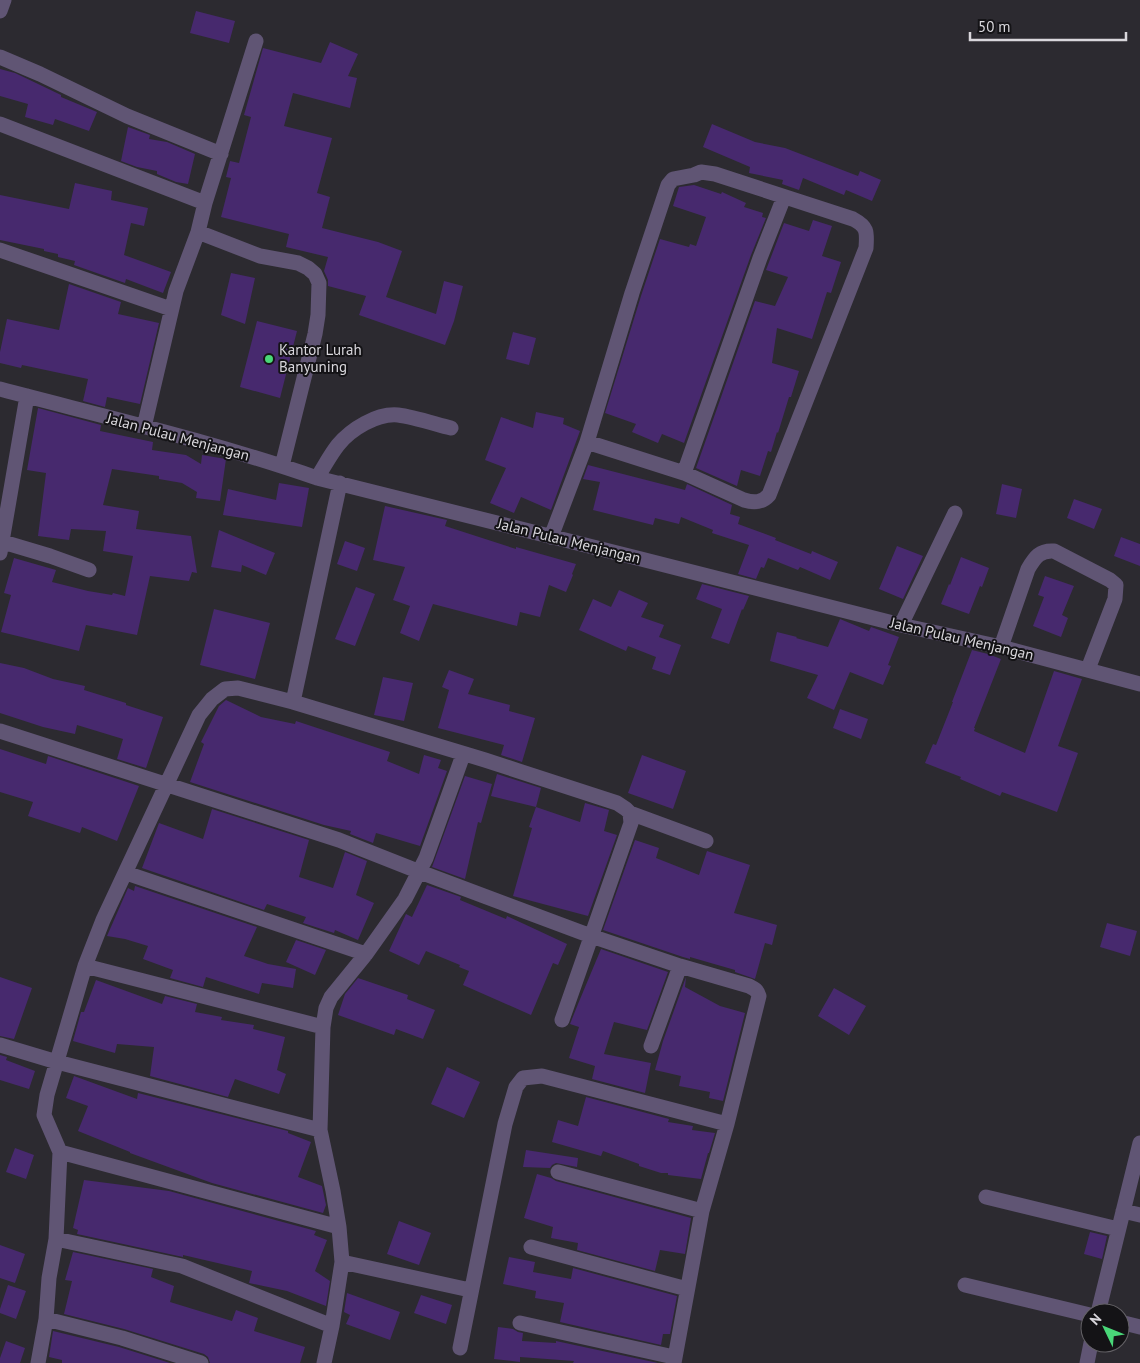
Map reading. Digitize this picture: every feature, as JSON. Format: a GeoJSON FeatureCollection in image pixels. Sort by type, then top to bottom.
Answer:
{"type":"FeatureCollection","features":[{"type":"Feature","properties":{"kind":"street"},"geometry":{"type":"LineString","coordinates":[[0,11],[4,0]]}},
{"type":"Feature","properties":{"kind":"street"},"geometry":{"type":"LineString","coordinates":[[144,427],[176,291],[198,232],[256,41]]}},
{"type":"Feature","properties":{"kind":"street"},"geometry":{"type":"LineString","coordinates":[[0,57],[127,116],[221,154]]}},
{"type":"Feature","properties":{"kind":"street"},"geometry":{"type":"LineString","coordinates":[[0,124],[206,202]]}},
{"type":"Feature","properties":{"kind":"street"},"geometry":{"type":"LineString","coordinates":[[551,537],[587,442],[632,293],[668,186],[673,179],[701,172],[715,174],[853,219],[863,224],[867,236],[866,248],[769,495],[765,499],[760,502],[744,500],[684,473],[587,442]]}},
{"type":"Feature","properties":{"kind":"street"},"geometry":{"type":"LineString","coordinates":[[684,473],[756,267],[784,196]]}},
{"type":"Feature","properties":{"kind":"street"},"geometry":{"type":"LineString","coordinates":[[198,232],[260,256],[298,263],[315,274],[319,282],[318,315],[315,334],[282,466]]}},
{"type":"Feature","properties":{"kind":"street"},"geometry":{"type":"LineString","coordinates":[[0,250],[171,310]]}},
{"type":"Feature","properties":{"kind":"street","name":"Jalan Pulau Menjangan"},"geometry":{"type":"LineString","coordinates":[[0,389],[144,427],[282,466],[317,478],[642,558],[901,625],[1088,669],[1140,684]]}},
{"type":"Feature","properties":{"kind":"street"},"geometry":{"type":"LineString","coordinates":[[28,396],[1,548],[50,556],[89,570]]}},
{"type":"Feature","properties":{"kind":"street"},"geometry":{"type":"LineString","coordinates":[[317,478],[338,445],[351,433],[365,423],[386,415],[398,415],[451,428]]}},
{"type":"Feature","properties":{"kind":"street"},"geometry":{"type":"LineString","coordinates":[[293,702],[340,483]]}},
{"type":"Feature","properties":{"kind":"street"},"geometry":{"type":"LineString","coordinates":[[901,625],[955,513]]}},
{"type":"Feature","properties":{"kind":"street"},"geometry":{"type":"LineString","coordinates":[[1000,647],[1028,569],[1039,553],[1054,551],[1116,585],[1115,599],[1088,669]]}},
{"type":"Feature","properties":{"kind":"street"},"geometry":{"type":"LineString","coordinates":[[38,1363],[46,1319],[49,1278],[56,1239],[60,1152],[44,1115],[47,1095],[85,966],[104,920],[199,716],[212,699],[225,689],[238,688],[293,702],[494,763],[617,803],[630,813],[706,841]]}},
{"type":"Feature","properties":{"kind":"street"},"geometry":{"type":"LineString","coordinates":[[0,731],[339,840],[591,936],[680,966],[749,986],[758,992],[759,996],[727,1124],[702,1211],[674,1360],[520,1323]]}},
{"type":"Feature","properties":{"kind":"street"},"geometry":{"type":"LineString","coordinates":[[324,1363],[342,1262],[333,1191],[320,1130],[323,1028],[326,1008],[331,997],[366,954],[405,899],[420,872],[463,755]]}},
{"type":"Feature","properties":{"kind":"street"},"geometry":{"type":"LineString","coordinates":[[562,1020],[631,823],[630,813]]}},
{"type":"Feature","properties":{"kind":"street"},"geometry":{"type":"LineString","coordinates":[[126,873],[366,954]]}},
{"type":"Feature","properties":{"kind":"street"},"geometry":{"type":"LineString","coordinates":[[85,966],[323,1028]]}},
{"type":"Feature","properties":{"kind":"street"},"geometry":{"type":"LineString","coordinates":[[651,1046],[680,966]]}},
{"type":"Feature","properties":{"kind":"street"},"geometry":{"type":"LineString","coordinates":[[0,1045],[56,1062],[320,1130]]}},
{"type":"Feature","properties":{"kind":"street"},"geometry":{"type":"LineString","coordinates":[[460,1348],[470,1290],[506,1124],[516,1088],[523,1078],[542,1076],[727,1124]]}},
{"type":"Feature","properties":{"kind":"street"},"geometry":{"type":"LineString","coordinates":[[1100,1303],[1140,1143]]}},
{"type":"Feature","properties":{"kind":"street"},"geometry":{"type":"LineString","coordinates":[[60,1152],[339,1227]]}},
{"type":"Feature","properties":{"kind":"street"},"geometry":{"type":"LineString","coordinates":[[558,1172],[702,1211]]}},
{"type":"Feature","properties":{"kind":"street"},"geometry":{"type":"LineString","coordinates":[[986,1198],[1118,1229]]}},
{"type":"Feature","properties":{"kind":"street"},"geometry":{"type":"LineString","coordinates":[[1123,1211],[1140,1215]]}},
{"type":"Feature","properties":{"kind":"street"},"geometry":{"type":"LineString","coordinates":[[56,1239],[182,1266],[332,1326]]}},
{"type":"Feature","properties":{"kind":"street"},"geometry":{"type":"LineString","coordinates":[[531,1247],[687,1289]]}},
{"type":"Feature","properties":{"kind":"street"},"geometry":{"type":"LineString","coordinates":[[342,1262],[470,1290]]}},
{"type":"Feature","properties":{"kind":"street"},"geometry":{"type":"LineString","coordinates":[[965,1285],[1080,1313]]}},
{"type":"Feature","properties":{"kind":"street"},"geometry":{"type":"LineString","coordinates":[[46,1319],[122,1338],[202,1363]]}},
{"type":"Feature","properties":{"kind":"building"},"geometry":{"type":"Polygon","coordinates":[[[196,11],[235,21],[229,43],[190,33],[196,11]]]}},
{"type":"Feature","properties":{"kind":"building"},"geometry":{"type":"Polygon","coordinates":[[[330,42],[358,54],[348,76],[357,78],[350,108],[293,93],[284,126],[332,138],[317,193],[330,197],[322,228],[378,242],[402,251],[386,297],[436,314],[444,281],[463,286],[454,321],[445,345],[359,315],[366,296],[328,286],[328,280],[324,271],[328,257],[286,247],[289,234],[221,217],[231,178],[226,177],[230,161],[239,163],[251,117],[244,115],[263,48],[321,63],[330,42]]]}},
{"type":"Feature","properties":{"kind":"building"},"geometry":{"type":"Polygon","coordinates":[[[0,69],[15,73],[61,95],[61,97],[97,112],[89,131],[55,119],[53,125],[25,117],[28,104],[0,96],[0,69]]]}},
{"type":"Feature","properties":{"kind":"building"},"geometry":{"type":"Polygon","coordinates":[[[712,124],[755,142],[785,148],[858,176],[860,171],[881,180],[872,201],[846,190],[844,195],[803,178],[799,190],[782,184],[783,180],[749,173],[750,167],[703,147],[712,124]]]}},
{"type":"Feature","properties":{"kind":"building"},"geometry":{"type":"Polygon","coordinates":[[[128,127],[150,135],[149,139],[167,142],[195,154],[188,184],[176,182],[157,174],[157,171],[121,161],[128,127]]]}},
{"type":"Feature","properties":{"kind":"building"},"geometry":{"type":"Polygon","coordinates":[[[75,183],[112,191],[111,200],[148,208],[144,226],[131,223],[124,255],[171,272],[163,293],[126,279],[125,283],[74,265],[75,261],[58,257],[58,254],[44,251],[44,249],[0,240],[0,195],[69,209],[75,183]]]}},
{"type":"Feature","properties":{"kind":"building"},"geometry":{"type":"Polygon","coordinates":[[[694,185],[721,194],[722,192],[746,203],[744,207],[763,213],[762,217],[766,218],[684,443],[662,434],[658,443],[632,432],[636,424],[605,413],[660,239],[689,247],[690,244],[696,246],[706,217],[673,206],[679,187],[694,185]]]}},
{"type":"Feature","properties":{"kind":"building"},"geometry":{"type":"Polygon","coordinates":[[[813,220],[832,226],[822,256],[841,262],[831,293],[827,292],[812,339],[777,328],[772,363],[799,371],[771,452],[768,451],[760,476],[741,470],[737,486],[696,468],[755,301],[775,306],[788,277],[766,270],[784,223],[809,231],[813,220]]]}},
{"type":"Feature","properties":{"kind":"building"},"geometry":{"type":"Polygon","coordinates":[[[231,273],[255,278],[245,324],[221,315],[231,273]]]}},
{"type":"Feature","properties":{"kind":"building"},"geometry":{"type":"Polygon","coordinates":[[[69,284],[121,302],[118,314],[159,323],[140,404],[107,397],[105,407],[83,401],[88,379],[22,365],[21,368],[0,363],[0,352],[7,319],[59,330],[69,284]]]}},
{"type":"Feature","properties":{"kind":"building","name":"Kantor Lurah Banyuning"},"geometry":{"type":"Polygon","coordinates":[[[257,321],[297,331],[280,398],[240,387],[257,321]]]}},
{"type":"Feature","properties":{"kind":"building"},"geometry":{"type":"Polygon","coordinates":[[[513,332],[536,338],[529,365],[506,359],[513,332]]]}},
{"type":"Feature","properties":{"kind":"building"},"geometry":{"type":"Polygon","coordinates":[[[38,408],[101,425],[100,431],[153,442],[152,450],[186,455],[201,464],[202,455],[226,459],[220,501],[196,498],[197,492],[182,483],[159,479],[159,476],[112,469],[103,505],[139,511],[136,529],[191,536],[197,573],[192,572],[189,581],[150,576],[137,635],[86,625],[79,651],[1,632],[11,595],[4,593],[14,558],[56,570],[52,582],[88,591],[125,596],[133,556],[103,551],[106,531],[71,529],[69,540],[38,536],[46,473],[27,470],[38,408]]]}},
{"type":"Feature","properties":{"kind":"building"},"geometry":{"type":"Polygon","coordinates":[[[536,412],[564,418],[563,424],[580,431],[551,510],[521,497],[514,513],[490,503],[506,468],[485,460],[501,417],[533,428],[536,412]]]}},
{"type":"Feature","properties":{"kind":"building"},"geometry":{"type":"Polygon","coordinates":[[[588,465],[685,490],[687,484],[732,505],[730,514],[740,517],[738,524],[811,554],[812,551],[838,562],[830,580],[800,567],[798,570],[768,558],[764,568],[761,567],[756,579],[738,574],[749,545],[712,533],[713,530],[681,517],[679,524],[655,518],[653,525],[593,510],[600,482],[583,479],[588,465]]]}},
{"type":"Feature","properties":{"kind":"building"},"geometry":{"type":"Polygon","coordinates":[[[279,483],[309,488],[302,527],[223,515],[228,489],[276,500],[279,483]]]}},
{"type":"Feature","properties":{"kind":"building"},"geometry":{"type":"Polygon","coordinates":[[[1002,484],[1022,489],[1016,518],[996,514],[1002,484]]]}},
{"type":"Feature","properties":{"kind":"building"},"geometry":{"type":"Polygon","coordinates":[[[1074,499],[1102,509],[1094,529],[1067,518],[1074,499]]]}},
{"type":"Feature","properties":{"kind":"building"},"geometry":{"type":"Polygon","coordinates":[[[385,506],[447,520],[445,526],[516,549],[516,547],[576,564],[566,592],[549,585],[540,617],[520,612],[517,626],[433,604],[419,641],[400,633],[410,606],[393,600],[405,567],[373,560],[385,506]]]}},
{"type":"Feature","properties":{"kind":"building"},"geometry":{"type":"Polygon","coordinates":[[[219,530],[275,553],[266,575],[242,565],[241,572],[211,567],[219,530]]]}},
{"type":"Feature","properties":{"kind":"building"},"geometry":{"type":"Polygon","coordinates":[[[1121,537],[1140,544],[1140,566],[1114,556],[1121,537]]]}},
{"type":"Feature","properties":{"kind":"building"},"geometry":{"type":"Polygon","coordinates":[[[345,541],[365,548],[357,571],[337,564],[345,541]]]}},
{"type":"Feature","properties":{"kind":"building"},"geometry":{"type":"Polygon","coordinates":[[[897,546],[923,556],[903,599],[879,589],[897,546]]]}},
{"type":"Feature","properties":{"kind":"building"},"geometry":{"type":"Polygon","coordinates":[[[961,557],[989,568],[969,614],[941,604],[961,557]]]}},
{"type":"Feature","properties":{"kind":"building"},"geometry":{"type":"Polygon","coordinates":[[[1045,576],[1074,586],[1062,615],[1068,618],[1061,637],[1033,626],[1044,597],[1038,595],[1045,576]]]}},
{"type":"Feature","properties":{"kind":"building"},"geometry":{"type":"Polygon","coordinates":[[[702,584],[749,596],[729,644],[711,638],[722,609],[696,599],[702,584]]]}},
{"type":"Feature","properties":{"kind":"building"},"geometry":{"type":"Polygon","coordinates":[[[356,587],[375,594],[355,646],[335,639],[356,587]]]}},
{"type":"Feature","properties":{"kind":"building"},"geometry":{"type":"Polygon","coordinates":[[[619,590],[648,603],[641,617],[664,625],[659,637],[681,645],[670,675],[652,669],[656,657],[628,646],[626,651],[579,630],[593,599],[611,607],[619,590]]]}},
{"type":"Feature","properties":{"kind":"building"},"geometry":{"type":"Polygon","coordinates":[[[214,609],[270,623],[255,679],[200,665],[214,609]]]}},
{"type":"Feature","properties":{"kind":"building"},"geometry":{"type":"Polygon","coordinates":[[[840,619],[869,631],[871,627],[899,637],[888,665],[891,666],[883,685],[850,672],[834,710],[807,698],[818,675],[770,661],[777,632],[828,647],[840,619]]]}},
{"type":"Feature","properties":{"kind":"building"},"geometry":{"type":"Polygon","coordinates":[[[972,650],[1001,659],[974,731],[1025,753],[1054,671],[1082,679],[1058,746],[1078,753],[1057,812],[1002,792],[1000,796],[960,779],[961,777],[925,763],[933,744],[936,745],[972,650]]]}},
{"type":"Feature","properties":{"kind":"building"},"geometry":{"type":"Polygon","coordinates":[[[0,663],[24,668],[53,679],[85,686],[84,690],[163,717],[146,768],[117,759],[123,739],[77,725],[75,734],[43,727],[0,713],[0,663]]]}},
{"type":"Feature","properties":{"kind":"building"},"geometry":{"type":"Polygon","coordinates":[[[449,670],[474,679],[468,694],[510,705],[509,711],[535,718],[522,762],[501,755],[504,745],[438,728],[449,690],[442,687],[449,670]]]}},
{"type":"Feature","properties":{"kind":"building"},"geometry":{"type":"Polygon","coordinates":[[[383,677],[413,683],[404,721],[374,715],[383,677]]]}},
{"type":"Feature","properties":{"kind":"building"},"geometry":{"type":"Polygon","coordinates":[[[226,700],[261,717],[295,724],[296,721],[390,752],[387,761],[419,774],[424,755],[441,760],[438,768],[447,771],[420,846],[376,833],[373,843],[350,834],[351,831],[324,825],[190,782],[204,744],[201,742],[219,706],[226,700]]]}},
{"type":"Feature","properties":{"kind":"building"},"geometry":{"type":"Polygon","coordinates":[[[840,709],[868,719],[861,739],[833,728],[840,709]]]}},
{"type":"Feature","properties":{"kind":"building"},"geometry":{"type":"Polygon","coordinates":[[[0,749],[46,764],[48,756],[139,786],[117,841],[82,827],[80,833],[28,816],[33,802],[0,792],[0,749]]]}},
{"type":"Feature","properties":{"kind":"building"},"geometry":{"type":"Polygon","coordinates":[[[642,755],[686,771],[673,809],[628,793],[642,755]]]}},
{"type":"Feature","properties":{"kind":"building"},"geometry":{"type":"Polygon","coordinates":[[[497,774],[541,788],[536,807],[491,796],[497,774]]]}},
{"type":"Feature","properties":{"kind":"building"},"geometry":{"type":"Polygon","coordinates":[[[465,776],[492,784],[481,823],[478,822],[465,879],[432,867],[465,776]]]}},
{"type":"Feature","properties":{"kind":"building"},"geometry":{"type":"Polygon","coordinates":[[[585,803],[609,810],[604,831],[617,835],[588,916],[513,896],[532,828],[529,827],[536,807],[580,822],[585,803]]]}},
{"type":"Feature","properties":{"kind":"building"},"geometry":{"type":"Polygon","coordinates":[[[212,809],[309,840],[299,877],[333,888],[345,852],[367,861],[356,895],[374,903],[358,940],[335,930],[334,933],[303,923],[306,917],[267,904],[264,910],[142,868],[159,823],[203,839],[212,809]]]}},
{"type":"Feature","properties":{"kind":"building"},"geometry":{"type":"Polygon","coordinates":[[[635,840],[659,848],[656,858],[699,875],[707,851],[750,865],[734,913],[777,925],[772,945],[765,943],[755,979],[735,972],[735,970],[690,957],[690,959],[683,957],[603,930],[635,840]]]}},
{"type":"Feature","properties":{"kind":"building"},"geometry":{"type":"Polygon","coordinates":[[[427,885],[461,897],[460,900],[506,919],[507,916],[567,944],[558,965],[553,963],[531,1015],[463,985],[469,971],[459,967],[460,965],[426,951],[419,965],[389,951],[406,914],[412,917],[427,885]]]}},
{"type":"Feature","properties":{"kind":"building"},"geometry":{"type":"Polygon","coordinates":[[[135,886],[257,927],[244,956],[268,964],[296,969],[293,988],[262,983],[259,994],[206,977],[203,987],[170,978],[173,970],[143,959],[148,946],[107,936],[128,888],[134,891],[135,886]]]}},
{"type":"Feature","properties":{"kind":"building"},"geometry":{"type":"Polygon","coordinates":[[[1107,923],[1137,931],[1130,956],[1100,947],[1107,923]]]}},
{"type":"Feature","properties":{"kind":"building"},"geometry":{"type":"Polygon","coordinates":[[[296,940],[326,950],[315,975],[286,962],[296,940]]]}},
{"type":"Feature","properties":{"kind":"building"},"geometry":{"type":"Polygon","coordinates":[[[601,949],[668,972],[647,1030],[614,1022],[604,1054],[651,1063],[645,1093],[592,1079],[595,1066],[569,1058],[579,1027],[570,1024],[601,949]]]}},
{"type":"Feature","properties":{"kind":"building"},"geometry":{"type":"Polygon","coordinates":[[[0,977],[32,988],[14,1039],[0,1036],[0,977]]]}},
{"type":"Feature","properties":{"kind":"building"},"geometry":{"type":"Polygon","coordinates":[[[686,977],[685,987],[720,1006],[745,1013],[723,1101],[709,1098],[710,1092],[679,1086],[681,1076],[655,1070],[663,1041],[686,977]]]}},
{"type":"Feature","properties":{"kind":"building"},"geometry":{"type":"Polygon","coordinates":[[[358,978],[408,995],[407,999],[435,1010],[423,1039],[396,1029],[394,1035],[338,1015],[345,994],[358,978]]]}},
{"type":"Feature","properties":{"kind":"building"},"geometry":{"type":"Polygon","coordinates":[[[96,980],[162,1004],[165,996],[197,1004],[195,1012],[222,1017],[221,1020],[254,1025],[253,1029],[285,1037],[277,1070],[286,1074],[279,1094],[235,1079],[228,1097],[150,1076],[154,1047],[117,1044],[115,1053],[73,1041],[81,1012],[84,1012],[96,980]]]}},
{"type":"Feature","properties":{"kind":"building"},"geometry":{"type":"Polygon","coordinates":[[[834,988],[866,1006],[849,1035],[818,1016],[834,988]]]}},
{"type":"Feature","properties":{"kind":"building"},"geometry":{"type":"Polygon","coordinates":[[[0,1055],[7,1057],[6,1060],[35,1071],[29,1089],[0,1080],[0,1055]]]}},
{"type":"Feature","properties":{"kind":"building"},"geometry":{"type":"Polygon","coordinates":[[[447,1067],[480,1082],[464,1118],[431,1104],[447,1067]]]}},
{"type":"Feature","properties":{"kind":"building"},"geometry":{"type":"Polygon","coordinates":[[[74,1076],[137,1099],[138,1093],[288,1131],[288,1133],[311,1142],[298,1177],[322,1186],[326,1205],[323,1213],[212,1183],[130,1153],[78,1131],[88,1106],[66,1098],[74,1076]]]}},
{"type":"Feature","properties":{"kind":"building"},"geometry":{"type":"Polygon","coordinates":[[[586,1097],[669,1119],[668,1122],[693,1126],[692,1130],[715,1133],[701,1179],[668,1175],[668,1173],[661,1173],[639,1166],[639,1164],[603,1151],[601,1156],[552,1142],[558,1120],[578,1126],[586,1097]]]}},
{"type":"Feature","properties":{"kind":"building"},"geometry":{"type":"Polygon","coordinates":[[[15,1148],[34,1155],[26,1179],[6,1172],[15,1148]]]}},
{"type":"Feature","properties":{"kind":"building"},"geometry":{"type":"Polygon","coordinates":[[[526,1150],[578,1158],[577,1167],[556,1163],[550,1168],[523,1167],[526,1150]]]}},
{"type":"Feature","properties":{"kind":"building"},"geometry":{"type":"Polygon","coordinates":[[[537,1174],[556,1181],[691,1218],[685,1254],[660,1250],[655,1271],[577,1250],[578,1243],[551,1238],[553,1227],[524,1218],[537,1174]]]}},
{"type":"Feature","properties":{"kind":"building"},"geometry":{"type":"Polygon","coordinates":[[[84,1180],[169,1191],[316,1231],[314,1235],[327,1240],[315,1271],[330,1281],[326,1306],[287,1291],[249,1283],[252,1271],[77,1234],[78,1230],[73,1228],[84,1180]]]}},
{"type":"Feature","properties":{"kind":"building"},"geometry":{"type":"Polygon","coordinates":[[[399,1221],[431,1233],[419,1265],[387,1254],[399,1221]]]}},
{"type":"Feature","properties":{"kind":"building"},"geometry":{"type":"Polygon","coordinates":[[[1090,1232],[1107,1236],[1102,1259],[1084,1254],[1090,1232]]]}},
{"type":"Feature","properties":{"kind":"building"},"geometry":{"type":"Polygon","coordinates":[[[0,1245],[25,1254],[15,1283],[0,1278],[0,1245]]]}},
{"type":"Feature","properties":{"kind":"building"},"geometry":{"type":"Polygon","coordinates":[[[73,1252],[153,1269],[151,1277],[174,1286],[170,1302],[232,1321],[236,1310],[258,1318],[254,1331],[305,1347],[300,1363],[210,1363],[208,1357],[204,1354],[124,1329],[64,1314],[72,1281],[65,1280],[73,1252]]]}},
{"type":"Feature","properties":{"kind":"building"},"geometry":{"type":"Polygon","coordinates":[[[509,1257],[535,1262],[533,1272],[571,1279],[573,1268],[677,1296],[670,1334],[663,1334],[661,1345],[560,1322],[564,1303],[535,1298],[536,1291],[503,1284],[509,1257]]]}},
{"type":"Feature","properties":{"kind":"building"},"geometry":{"type":"Polygon","coordinates":[[[8,1285],[26,1291],[16,1319],[0,1313],[8,1285]]]}},
{"type":"Feature","properties":{"kind":"building"},"geometry":{"type":"Polygon","coordinates":[[[347,1293],[400,1312],[390,1340],[346,1324],[350,1315],[344,1312],[347,1293]]]}},
{"type":"Feature","properties":{"kind":"building"},"geometry":{"type":"Polygon","coordinates":[[[421,1295],[452,1305],[446,1324],[414,1313],[421,1295]]]}},
{"type":"Feature","properties":{"kind":"building"},"geometry":{"type":"Polygon","coordinates":[[[498,1327],[513,1329],[523,1333],[522,1341],[556,1343],[556,1341],[658,1363],[573,1363],[574,1361],[520,1357],[520,1362],[494,1359],[498,1327]]]}},
{"type":"Feature","properties":{"kind":"building"},"geometry":{"type":"Polygon","coordinates":[[[53,1331],[119,1347],[170,1363],[62,1363],[62,1360],[49,1357],[53,1331]]]}},
{"type":"Feature","properties":{"kind":"building"},"geometry":{"type":"Polygon","coordinates":[[[6,1341],[25,1348],[20,1363],[0,1363],[6,1341]]]}},
{"type":"Feature","properties":{"kind":"place","name":"Kantor Lurah Banyuning"},"geometry":{"type":"Point","coordinates":[269,359]}}]}
